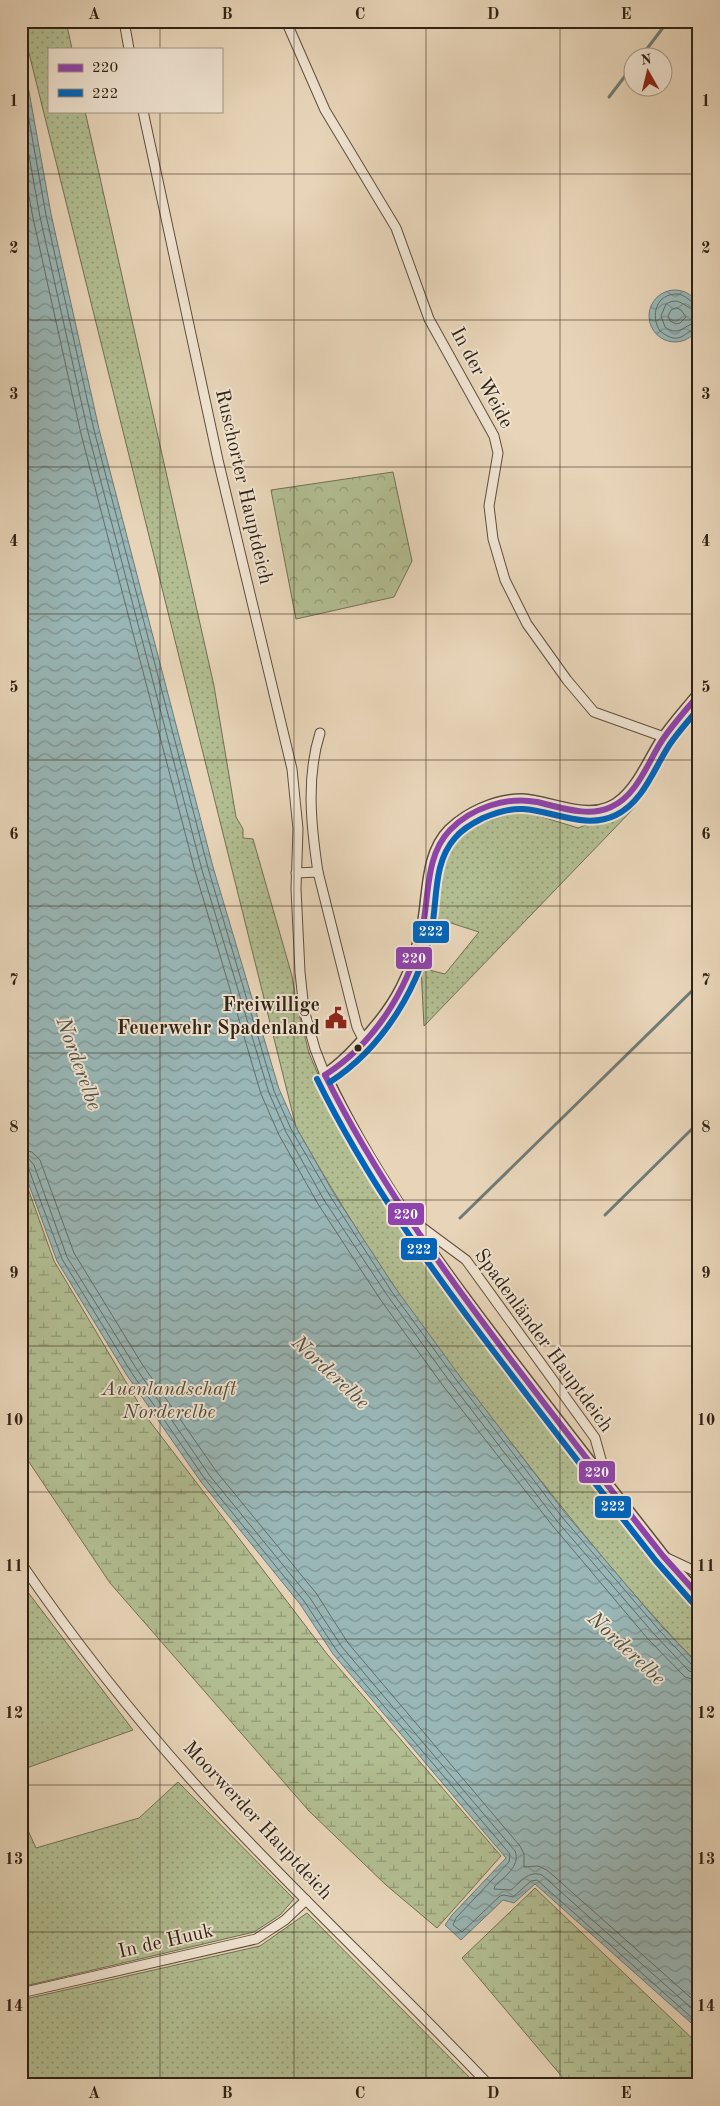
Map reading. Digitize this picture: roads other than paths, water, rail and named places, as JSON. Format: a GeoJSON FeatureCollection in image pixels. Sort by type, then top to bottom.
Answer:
{"type":"FeatureCollection","features":[{"type":"Feature","properties":{"kind":"street"},"geometry":{"type":"LineString","coordinates":[[124,21],[129,48]]}},
{"type":"Feature","properties":{"kind":"street","name":"In der Weide"},"geometry":{"type":"LineString","coordinates":[[286,21],[325,110],[396,228],[429,318],[494,436],[498,453],[488,506],[492,539],[505,580],[527,624],[567,680],[594,712],[664,737]]}},
{"type":"Feature","properties":{"kind":"street","name":"Ruschorter Hauptdeich"},"geometry":{"type":"LineString","coordinates":[[143,112],[218,460],[292,769],[298,830],[296,928],[304,1010],[315,1049],[325,1075]]}},
{"type":"Feature","properties":{"kind":"street"},"geometry":{"type":"LineString","coordinates":[[325,1075],[336,1068],[364,1041],[390,1010],[411,971],[424,919],[431,866],[438,848],[449,832],[467,816],[492,805],[520,800],[545,803],[567,810],[590,812],[608,808],[623,799],[637,781],[664,737],[699,694]]}},
{"type":"Feature","properties":{"kind":"street"},"geometry":{"type":"LineString","coordinates":[[320,733],[313,758],[311,784],[318,872],[357,1027],[364,1041]]}},
{"type":"Feature","properties":{"kind":"street"},"geometry":{"type":"LineString","coordinates":[[296,873],[318,872]]}},
{"type":"Feature","properties":{"kind":"street","name":"Spadenländer Hauptdeich"},"geometry":{"type":"LineString","coordinates":[[325,1075],[344,1116],[404,1214],[456,1287],[663,1556],[699,1596]]}},
{"type":"Feature","properties":{"kind":"street","name":"Spadenländer Hauptdeich"},"geometry":{"type":"LineString","coordinates":[[404,1214],[466,1260],[595,1438],[608,1486]]}},
{"type":"Feature","properties":{"kind":"street"},"geometry":{"type":"LineString","coordinates":[[663,1556],[699,1573]]}},
{"type":"Feature","properties":{"kind":"street","name":"Moorwerder Hauptdeich"},"geometry":{"type":"LineString","coordinates":[[21,1563],[83,1648],[140,1721],[214,1805],[306,1900],[429,2021],[489,2085]]}},
{"type":"Feature","properties":{"kind":"street","name":"In de Huuk"},"geometry":{"type":"LineString","coordinates":[[21,1993],[256,1939],[285,1920],[306,1900]]}},
{"type":"Feature","properties":{"kind":"water","name":"Norderelbe"},"geometry":{"type":"Polygon","coordinates":[[[21,47],[51,214],[99,429],[213,867],[279,1089],[296,1127],[334,1194],[396,1289],[459,1375],[566,1514],[662,1627],[699,1665],[699,2030],[535,1884],[514,1903],[503,1900],[461,1940],[445,1925],[452,1915],[506,1858],[333,1654],[300,1604],[201,1482],[126,1374],[57,1261],[21,1163],[21,47]]]}},
{"type":"Feature","properties":{"kind":"water"},"geometry":{"type":"Polygon","coordinates":[[[670,290],[680,290],[694,297],[701,311],[701,321],[694,335],[680,342],[670,342],[660,338],[653,331],[649,321],[649,311],[653,301],[660,294],[670,290]]]}},
{"type":"Feature","properties":{"kind":"waterway"},"geometry":{"type":"LineString","coordinates":[[648,48],[668,21]]}},
{"type":"Feature","properties":{"kind":"waterway"},"geometry":{"type":"LineString","coordinates":[[609,97],[622,80]]}},
{"type":"Feature","properties":{"kind":"waterway"},"geometry":{"type":"LineString","coordinates":[[695,297],[699,294]]}},
{"type":"Feature","properties":{"kind":"waterway"},"geometry":{"type":"LineString","coordinates":[[460,1218],[699,984]]}},
{"type":"Feature","properties":{"kind":"waterway"},"geometry":{"type":"LineString","coordinates":[[605,1215],[699,1122]]}},
{"type":"Feature","properties":{"kind":"place","name":"Freiwillige Feuerwehr Spadenland"},"geometry":{"type":"Point","coordinates":[336,1018]}},
{"type":"Feature","properties":{"kind":"park label","name":"Auenlandschaft Norderelbe"},"geometry":{"type":"Point","coordinates":[169,1402]}}]}
